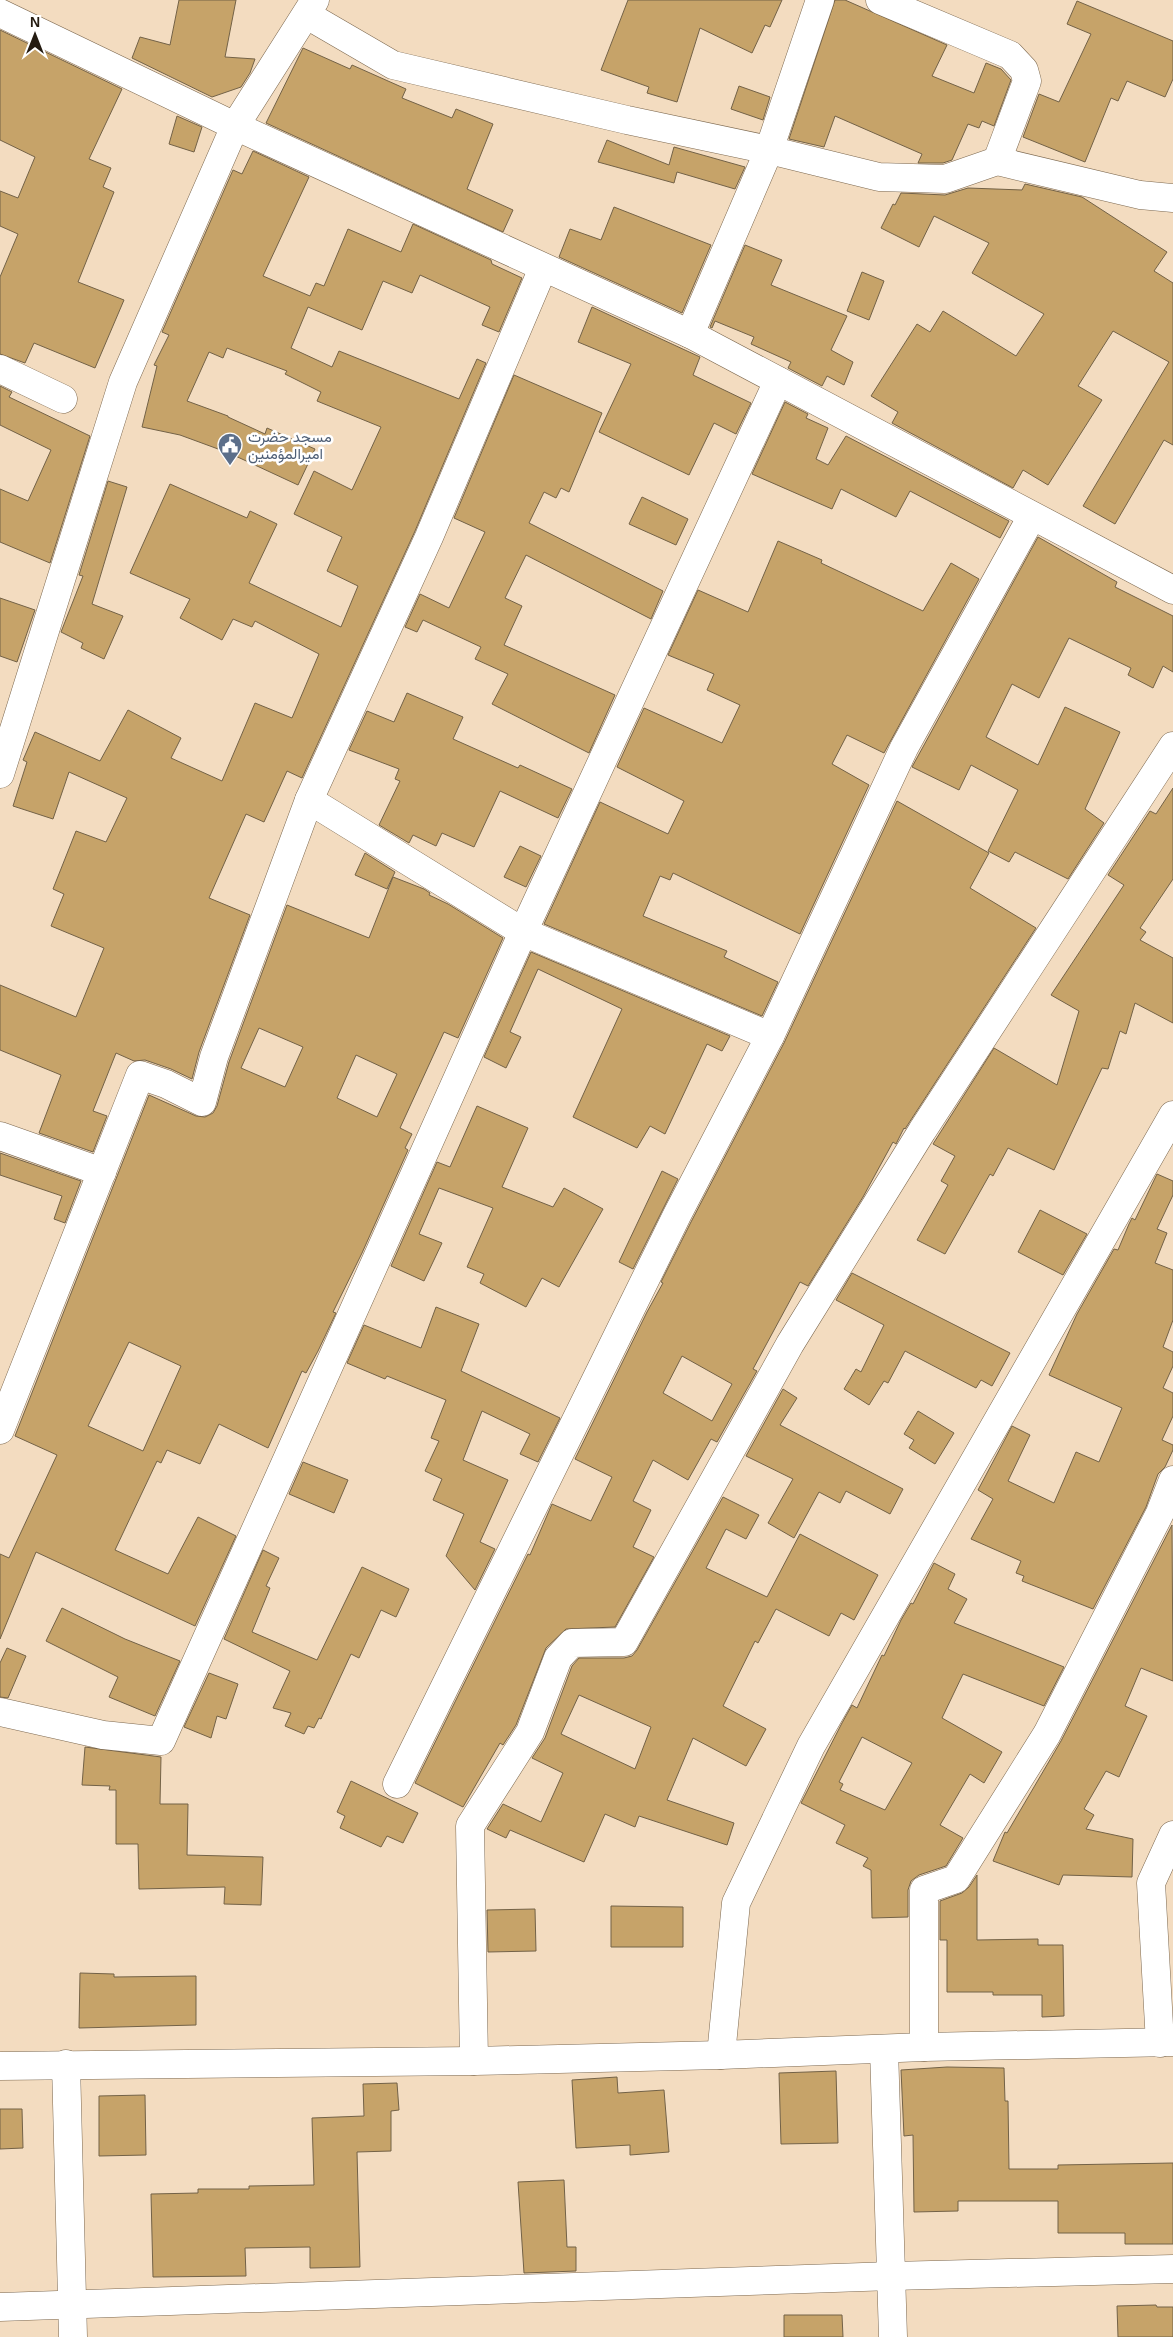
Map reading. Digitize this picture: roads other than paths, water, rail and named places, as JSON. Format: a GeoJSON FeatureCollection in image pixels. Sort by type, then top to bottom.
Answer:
{"type":"FeatureCollection","features":[{"type":"Feature","properties":{"kind":"street"},"geometry":{"type":"LineString","coordinates":[[690,334],[769,150],[820,0]]}},
{"type":"Feature","properties":{"kind":"street"},"geometry":{"type":"LineString","coordinates":[[880,0],[1010,56],[1024,70],[1027,81],[997,161]]}},
{"type":"Feature","properties":{"kind":"street"},"geometry":{"type":"LineString","coordinates":[[0,774],[123,382],[235,126],[311,8],[393,64],[879,177],[945,179],[997,161],[1140,195],[1173,198]]}},
{"type":"Feature","properties":{"kind":"street"},"geometry":{"type":"LineString","coordinates":[[0,12],[235,126],[690,334],[1173,590]]}},
{"type":"Feature","properties":{"kind":"street"},"geometry":{"type":"LineString","coordinates":[[0,1430],[140,1075],[166,1084],[202,1102],[214,1057],[308,800],[429,537],[543,268]]}},
{"type":"Feature","properties":{"kind":"street"},"geometry":{"type":"LineString","coordinates":[[0,369],[63,399]]}},
{"type":"Feature","properties":{"kind":"street"},"geometry":{"type":"LineString","coordinates":[[0,1712],[103,1735],[161,1740],[523,932],[778,381]]}},
{"type":"Feature","properties":{"kind":"street"},"geometry":{"type":"LineString","coordinates":[[398,1784],[677,1215],[770,1036],[904,748],[1032,516]]}},
{"type":"Feature","properties":{"kind":"street"},"geometry":{"type":"LineString","coordinates":[[474,2061],[470,1826],[530,1732],[558,1658],[572,1643],[624,1642],[790,1344],[922,1131],[1173,746]]}},
{"type":"Feature","properties":{"kind":"street"},"geometry":{"type":"LineString","coordinates":[[308,800],[523,932],[770,1036]]}},
{"type":"Feature","properties":{"kind":"street"},"geometry":{"type":"LineString","coordinates":[[721,2055],[736,1903],[811,1746],[1173,1115]]}},
{"type":"Feature","properties":{"kind":"street"},"geometry":{"type":"LineString","coordinates":[[0,1136],[102,1172]]}},
{"type":"Feature","properties":{"kind":"street"},"geometry":{"type":"LineString","coordinates":[[924,2047],[924,1890],[956,1879],[1047,1734],[1160,1513],[1173,1480]]}},
{"type":"Feature","properties":{"kind":"street"},"geometry":{"type":"LineString","coordinates":[[0,2066],[474,2061],[721,2055],[924,2047],[1166,2042],[1151,1883],[1173,1836]]}},
{"type":"Feature","properties":{"kind":"street"},"geometry":{"type":"LineString","coordinates":[[884,2049],[893,2337]]}},
{"type":"Feature","properties":{"kind":"street"},"geometry":{"type":"LineString","coordinates":[[66,2064],[74,2337]]}},
{"type":"Feature","properties":{"kind":"street"},"geometry":{"type":"LineString","coordinates":[[0,2307],[892,2276],[1173,2269]]}},
{"type":"Feature","properties":{"kind":"place","name":"مسجد حضرت امیرالمؤمنین"},"geometry":{"type":"Point","coordinates":[230,466]}}]}
